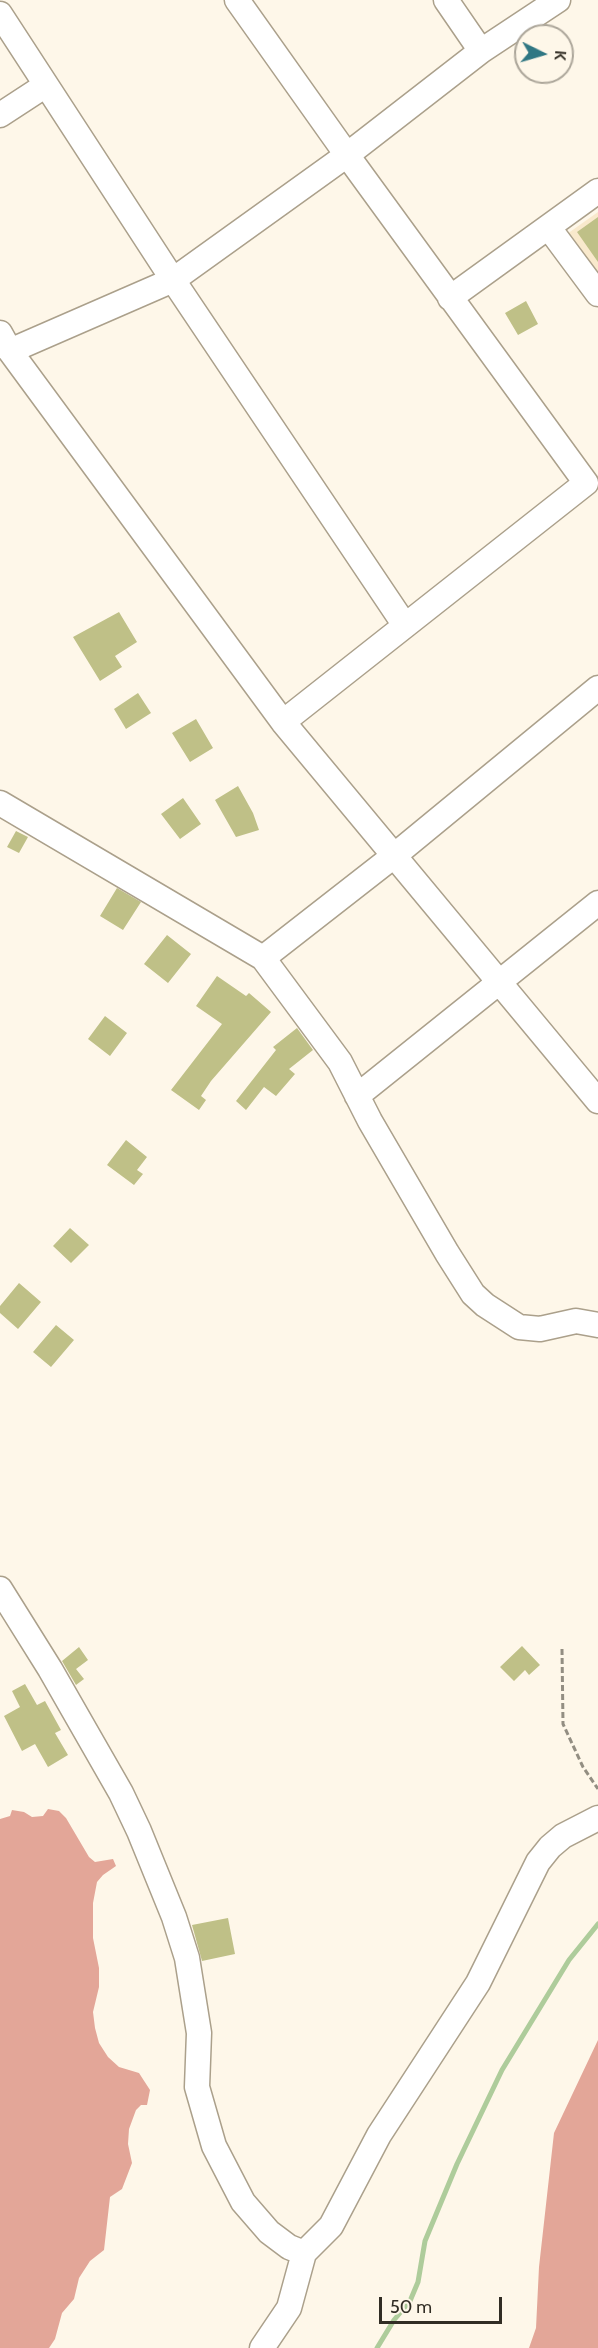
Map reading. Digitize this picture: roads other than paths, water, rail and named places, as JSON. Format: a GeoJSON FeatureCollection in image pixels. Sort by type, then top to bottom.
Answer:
{"type":"FeatureCollection","features":[{"type":"Feature","properties":{"kind":"street"},"geometry":{"type":"LineString","coordinates":[[237,0],[450,298],[592,490],[404,624],[283,722]]}},
{"type":"Feature","properties":{"kind":"street"},"geometry":{"type":"LineString","coordinates":[[446,0],[480,51]]}},
{"type":"Feature","properties":{"kind":"street"},"geometry":{"type":"LineString","coordinates":[[558,0],[480,51],[347,155],[173,280],[5,342],[283,722],[598,1101]]}},
{"type":"Feature","properties":{"kind":"street"},"geometry":{"type":"LineString","coordinates":[[0,14],[173,280],[404,624]]}},
{"type":"Feature","properties":{"kind":"street"},"geometry":{"type":"LineString","coordinates":[[0,115],[46,85]]}},
{"type":"Feature","properties":{"kind":"street"},"geometry":{"type":"LineString","coordinates":[[450,298],[598,191]]}},
{"type":"Feature","properties":{"kind":"street"},"geometry":{"type":"LineString","coordinates":[[549,228],[598,294]]}},
{"type":"Feature","properties":{"kind":"street"},"geometry":{"type":"LineString","coordinates":[[263,958],[395,855],[598,688]]}},
{"type":"Feature","properties":{"kind":"street"},"geometry":{"type":"LineString","coordinates":[[0,803],[263,958],[340,1062],[357,1096],[472,1294],[519,1327],[540,1329],[576,1321],[598,1325]]}},
{"type":"Feature","properties":{"kind":"street"},"geometry":{"type":"LineString","coordinates":[[357,1096],[598,903]]}},
{"type":"Feature","properties":{"kind":"street"},"geometry":{"type":"LineString","coordinates":[[0,1589],[50,1669],[121,1793],[174,1917],[187,1958],[199,2033],[197,2087],[213,2146],[243,2202],[269,2232],[289,2247],[304,2253]]}},
{"type":"Feature","properties":{"kind":"street"},"geometry":{"type":"LineString","coordinates":[[262,2348],[289,2308],[304,2253],[331,2226],[379,2135],[455,2021],[488,1964],[538,1862],[562,1836],[598,1818]]}},
{"type":"Feature","properties":{"kind":"waterway"},"geometry":{"type":"LineString","coordinates":[[377,2348],[394,2320],[410,2301],[418,2282],[425,2241],[457,2164],[502,2070],[569,1960],[598,1924]]}}]}
